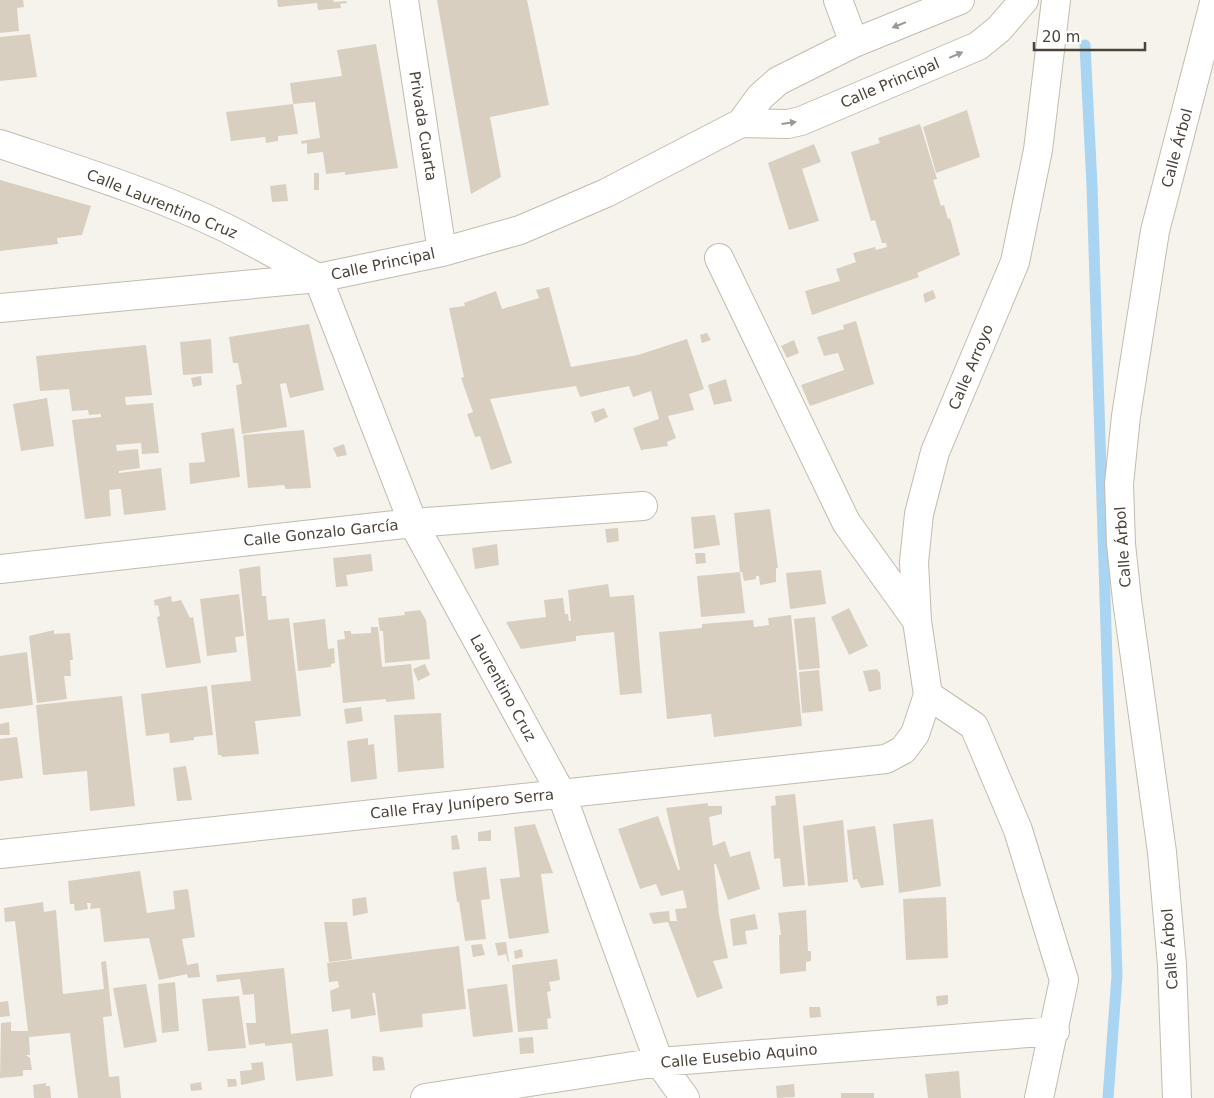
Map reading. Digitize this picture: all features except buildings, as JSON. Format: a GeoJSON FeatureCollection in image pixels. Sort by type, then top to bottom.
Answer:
{"type":"FeatureCollection","features":[{"type":"Feature","properties":{"kind":"street","name":"Privada Cuarta"},"geometry":{"type":"LineString","coordinates":[[404,0],[442,252]]}},
{"type":"Feature","properties":{"kind":"street"},"geometry":{"type":"LineString","coordinates":[[838,0],[854,43]]}},
{"type":"Feature","properties":{"kind":"street","name":"Calle Principal"},"geometry":{"type":"LineString","coordinates":[[0,308],[318,278],[442,252],[520,230],[614,189],[741,123],[760,97],[778,80],[854,43],[960,0]]}},
{"type":"Feature","properties":{"kind":"street","name":"Calle Arroyo"},"geometry":{"type":"LineString","coordinates":[[915,734],[928,694],[917,620],[914,562],[919,514],[935,452],[1015,262],[1038,150],[1056,0]]}},
{"type":"Feature","properties":{"kind":"street","name":"Calle Principal"},"geometry":{"type":"LineString","coordinates":[[741,123],[788,124],[801,121],[951,58],[990,39],[1019,1]]}},
{"type":"Feature","properties":{"kind":"street","name":"Calle Árbol"},"geometry":{"type":"LineString","coordinates":[[1177,1098],[1172,965],[1162,852],[1127,600],[1121,544],[1119,484],[1126,416],[1155,231],[1214,3]]}},
{"type":"Feature","properties":{"kind":"street","name":"Calle Laurentino Cruz"},"geometry":{"type":"LineString","coordinates":[[0,144],[73,168],[224,227],[318,278]]}},
{"type":"Feature","properties":{"kind":"street"},"geometry":{"type":"LineString","coordinates":[[719,258],[846,522],[917,620]]}},
{"type":"Feature","properties":{"kind":"street","name":"Laurentino Cruz"},"geometry":{"type":"LineString","coordinates":[[318,278],[413,523],[561,794],[659,1062],[685,1098]]}},
{"type":"Feature","properties":{"kind":"street","name":"Calle Gonzalo García"},"geometry":{"type":"LineString","coordinates":[[0,569],[413,523],[643,506]]}},
{"type":"Feature","properties":{"kind":"street"},"geometry":{"type":"LineString","coordinates":[[928,694],[974,726],[1018,830],[1064,980],[1055,1031],[1039,1098]]}},
{"type":"Feature","properties":{"kind":"street","name":"Calle Fray Junípero Serra"},"geometry":{"type":"LineString","coordinates":[[0,854],[886,758],[903,750],[915,734]]}},
{"type":"Feature","properties":{"kind":"street","name":"Calle Eusebio Aquino"},"geometry":{"type":"LineString","coordinates":[[425,1098],[522,1091],[659,1062],[1055,1031]]}},
{"type":"Feature","properties":{"kind":"waterway"},"geometry":{"type":"LineString","coordinates":[[1085,45],[1092,186],[1117,976],[1108,1098]]}}]}
